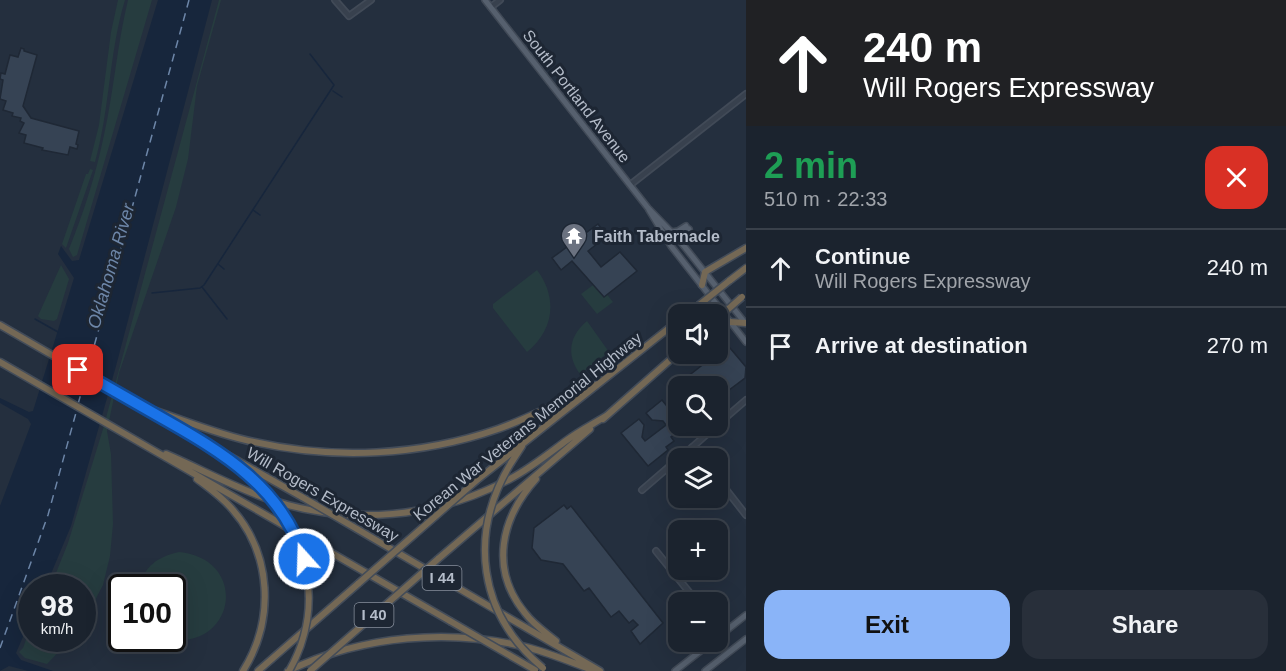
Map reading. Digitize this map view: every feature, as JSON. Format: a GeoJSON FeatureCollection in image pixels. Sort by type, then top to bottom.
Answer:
{"type":"FeatureCollection","features":[{"type":"Feature","properties":{"kind":"highway"},"geometry":{"type":"LineString","coordinates":[[702,285],[705,272],[746,248]]}},
{"type":"Feature","properties":{"kind":"highway"},"geometry":{"type":"LineString","coordinates":[[700,304],[746,268]]}},
{"type":"Feature","properties":{"kind":"highway"},"geometry":{"type":"LineString","coordinates":[[728,309],[744,295]]}},
{"type":"Feature","properties":{"kind":"highway"},"geometry":{"type":"LineString","coordinates":[[730,322],[746,324]]}},
{"type":"Feature","properties":{"kind":"highway","name":"Will Rogers Expressway"},"geometry":{"type":"LineString","coordinates":[[0,325],[302,497],[600,671]]}},
{"type":"Feature","properties":{"kind":"highway","name":"Korean War Veterans Memorial Highway"},"geometry":{"type":"LineString","coordinates":[[258,671],[477,480],[668,329]]}},
{"type":"Feature","properties":{"kind":"highway","name":"I 44"},"geometry":{"type":"LineString","coordinates":[[0,362],[450,621],[540,670]]}},
{"type":"Feature","properties":{"kind":"highway","name":"I 40"},"geometry":{"type":"LineString","coordinates":[[310,671],[668,362]]}},
{"type":"Feature","properties":{"kind":"highway"},"geometry":{"type":"LineString","coordinates":[[141,406],[214,432],[268,445],[312,452],[384,452],[437,445],[486,433],[534,415],[598,384]]}},
{"type":"Feature","properties":{"kind":"highway"},"geometry":{"type":"LineString","coordinates":[[142,443],[242,489],[280,503],[338,514],[376,516],[434,508],[458,502],[493,488],[529,468],[568,439],[606,416]]}},
{"type":"Feature","properties":{"kind":"highway"},"geometry":{"type":"LineString","coordinates":[[526,441],[511,463],[489,511],[485,543],[487,574],[495,605],[508,631],[540,670]]}},
{"type":"Feature","properties":{"kind":"highway"},"geometry":{"type":"LineString","coordinates":[[217,450],[255,480],[274,499],[292,525],[302,551],[308,574],[309,600],[306,626],[297,656],[288,671]]}},
{"type":"Feature","properties":{"kind":"highway"},"geometry":{"type":"LineString","coordinates":[[180,466],[232,508],[250,535],[262,565],[265,587],[264,619],[254,650],[243,671]]}},
{"type":"Feature","properties":{"kind":"highway"},"geometry":{"type":"LineString","coordinates":[[548,466],[523,493],[513,510],[505,532],[503,559],[510,587],[522,610],[570,653]]}},
{"type":"Feature","properties":{"kind":"highway"},"geometry":{"type":"LineString","coordinates":[[288,671],[320,658],[363,646],[438,637],[467,638],[515,645],[550,654],[595,671]]}},
{"type":"Feature","properties":{"kind":"main road","name":"South Portland Avenue"},"geometry":{"type":"LineString","coordinates":[[485,0],[648,208],[680,241],[746,324]]}},
{"type":"Feature","properties":{"kind":"main road","name":"South Portland Avenue"},"geometry":{"type":"LineString","coordinates":[[648,208],[662,234],[746,342]]}},
{"type":"Feature","properties":{"kind":"main road"},"geometry":{"type":"LineString","coordinates":[[672,232],[688,227],[680,241]]}},
{"type":"Feature","properties":{"kind":"main road"},"geometry":{"type":"LineString","coordinates":[[728,630],[746,615]]}},
{"type":"Feature","properties":{"kind":"main road"},"geometry":{"type":"LineString","coordinates":[[705,671],[746,639]]}},
{"type":"Feature","properties":{"kind":"main road"},"geometry":{"type":"LineString","coordinates":[[675,671],[699,652]]}},
{"type":"Feature","properties":{"kind":"street"},"geometry":{"type":"LineString","coordinates":[[335,0],[346,15],[351,15],[371,0]]}},
{"type":"Feature","properties":{"kind":"street"},"geometry":{"type":"LineString","coordinates":[[490,7],[500,0]]}},
{"type":"Feature","properties":{"kind":"street"},"geometry":{"type":"LineString","coordinates":[[630,185],[746,94]]}},
{"type":"Feature","properties":{"kind":"street"},"geometry":{"type":"LineString","coordinates":[[728,416],[746,399]]}},
{"type":"Feature","properties":{"kind":"street"},"geometry":{"type":"LineString","coordinates":[[692,447],[705,436]]}},
{"type":"Feature","properties":{"kind":"street"},"geometry":{"type":"LineString","coordinates":[[642,490],[668,468]]}},
{"type":"Feature","properties":{"kind":"street"},"geometry":{"type":"LineString","coordinates":[[728,492],[746,515]]}},
{"type":"Feature","properties":{"kind":"street"},"geometry":{"type":"LineString","coordinates":[[656,551],[689,592]]}},
{"type":"Feature","properties":{"kind":"green space"},"geometry":{"type":"Polygon","coordinates":[[[118,0],[125,0],[95,162],[90,161],[99,125],[111,32],[118,0]]]}},
{"type":"Feature","properties":{"kind":"green space"},"geometry":{"type":"Polygon","coordinates":[[[128,0],[152,0],[77,255],[73,257],[69,249],[80,221],[101,150],[128,0]]]}},
{"type":"Feature","properties":{"kind":"green space"},"geometry":{"type":"Polygon","coordinates":[[[219,0],[221,0],[197,86],[188,159],[176,207],[119,373],[107,431],[111,454],[113,524],[110,556],[103,585],[96,598],[96,574],[56,574],[68,543],[103,429],[219,0]]]}},
{"type":"Feature","properties":{"kind":"green space"},"geometry":{"type":"Polygon","coordinates":[[[90,169],[93,170],[66,248],[62,244],[86,174],[90,169]]]}},
{"type":"Feature","properties":{"kind":"green space"},"geometry":{"type":"Polygon","coordinates":[[[61,265],[69,279],[57,319],[54,321],[41,319],[38,316],[61,265]]]}},
{"type":"Feature","properties":{"kind":"green space"},"geometry":{"type":"Polygon","coordinates":[[[537,270],[548,292],[550,313],[543,334],[527,352],[493,308],[493,304],[537,270]]]}},
{"type":"Feature","properties":{"kind":"green space"},"geometry":{"type":"Polygon","coordinates":[[[597,282],[613,302],[597,314],[581,294],[597,282]]]}},
{"type":"Feature","properties":{"kind":"green space"},"geometry":{"type":"Polygon","coordinates":[[[587,321],[609,352],[580,374],[571,353],[576,333],[587,321]]]}},
{"type":"Feature","properties":{"kind":"green space"},"geometry":{"type":"Polygon","coordinates":[[[179,552],[202,558],[217,570],[225,586],[226,603],[220,619],[208,631],[186,639],[186,574],[144,574],[158,560],[179,552]]]}},
{"type":"Feature","properties":{"kind":"green space"},"geometry":{"type":"Polygon","coordinates":[[[19,652],[59,652],[47,664],[25,658],[19,652]]]}},
{"type":"Feature","properties":{"kind":"water","name":"Oklahoma River"},"geometry":{"type":"Polygon","coordinates":[[[158,0],[212,0],[116,366],[71,526],[51,574],[18,574],[18,648],[16,653],[21,660],[53,671],[28,671],[9,666],[0,671],[0,506],[31,424],[28,419],[0,403],[0,398],[29,412],[33,411],[74,278],[58,254],[61,246],[72,261],[79,260],[158,0]]]}},
{"type":"Feature","properties":{"kind":"building"},"geometry":{"type":"Polygon","coordinates":[[[21,48],[37,55],[23,106],[31,118],[79,131],[77,149],[70,147],[68,155],[42,150],[43,148],[24,143],[26,135],[19,133],[24,123],[20,121],[21,118],[12,116],[13,113],[3,110],[6,101],[0,99],[3,80],[0,79],[1,73],[5,74],[10,55],[18,57],[21,48]]]}},
{"type":"Feature","properties":{"kind":"building","name":"Faith Tabernacle"},"geometry":{"type":"Polygon","coordinates":[[[598,224],[607,236],[588,251],[601,267],[620,252],[637,271],[604,297],[572,261],[561,270],[552,258],[598,224]]]}},
{"type":"Feature","properties":{"kind":"building"},"geometry":{"type":"Polygon","coordinates":[[[728,348],[746,367],[745,378],[728,391],[728,376],[688,376],[704,364],[728,364],[728,348]]]}},
{"type":"Feature","properties":{"kind":"building"},"geometry":{"type":"Polygon","coordinates":[[[662,400],[668,408],[668,436],[672,436],[674,441],[666,447],[668,450],[648,466],[621,433],[639,419],[644,425],[642,437],[645,441],[666,425],[663,421],[652,420],[646,413],[662,400]]]}},
{"type":"Feature","properties":{"kind":"building"},"geometry":{"type":"Polygon","coordinates":[[[564,505],[567,509],[571,506],[663,623],[640,644],[631,631],[638,625],[633,620],[629,623],[619,611],[611,617],[589,588],[584,591],[563,564],[541,560],[532,548],[534,528],[564,505]]]}},
{"type":"Feature","properties":{"kind":"waterway"},"geometry":{"type":"LineString","coordinates":[[152,293],[200,288],[204,285],[334,85],[310,54]]}},
{"type":"Feature","properties":{"kind":"waterway"},"geometry":{"type":"LineString","coordinates":[[333,91],[342,97]]}},
{"type":"Feature","properties":{"kind":"waterway"},"geometry":{"type":"LineString","coordinates":[[253,210],[260,215]]}},
{"type":"Feature","properties":{"kind":"waterway"},"geometry":{"type":"LineString","coordinates":[[218,264],[224,269]]}},
{"type":"Feature","properties":{"kind":"waterway"},"geometry":{"type":"LineString","coordinates":[[202,287],[227,319]]}},
{"type":"Feature","properties":{"kind":"waterway"},"geometry":{"type":"LineString","coordinates":[[35,319],[58,332]]}},
{"type":"Feature","properties":{"kind":"ferry route"},"geometry":{"type":"LineString","coordinates":[[87,372],[189,0]]}},
{"type":"Feature","properties":{"kind":"ferry route"},"geometry":{"type":"LineString","coordinates":[[78,404],[86,377]]}},
{"type":"Feature","properties":{"kind":"ferry route"},"geometry":{"type":"LineString","coordinates":[[0,648],[48,515],[77,409]]}},
{"type":"Feature","properties":{"kind":"place","name":"Faith Tabernacle"},"geometry":{"type":"Point","coordinates":[574,259]}},
{"type":"Feature","properties":{"kind":"route"},"geometry":{"type":"LineString","coordinates":[[78,370],[217,450],[255,480],[269,494],[292,525],[304,559]]}}]}
